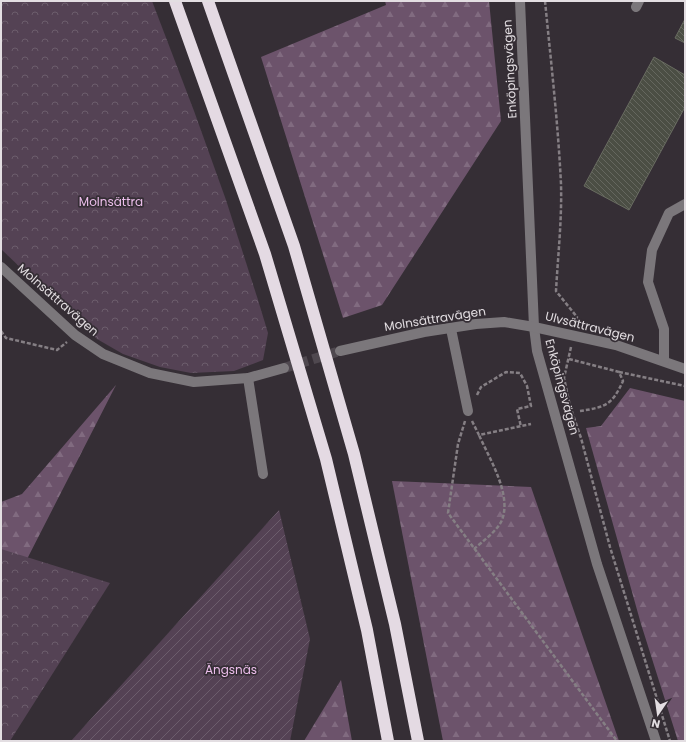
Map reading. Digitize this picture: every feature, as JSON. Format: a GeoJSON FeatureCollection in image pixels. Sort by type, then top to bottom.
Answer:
{"type":"FeatureCollection","features":[{"type":"Feature","properties":{"kind":"highway"},"geometry":{"type":"LineString","coordinates":[[175,1],[266,254],[326,459],[367,630],[388,741]]}},
{"type":"Feature","properties":{"kind":"highway"},"geometry":{"type":"LineString","coordinates":[[208,1],[294,246],[354,454],[395,624],[418,741]]}},
{"type":"Feature","properties":{"kind":"street","name":"Enköpingsvägen"},"geometry":{"type":"LineString","coordinates":[[520,1],[534,327],[537,350],[597,564],[656,741]]}},
{"type":"Feature","properties":{"kind":"street"},"geometry":{"type":"LineString","coordinates":[[664,361],[664,328],[648,282],[652,250],[669,213],[685,204]]}},
{"type":"Feature","properties":{"kind":"street","name":"Molnsättravägen"},"geometry":{"type":"LineString","coordinates":[[1,267],[75,335],[102,354],[150,373],[194,382],[248,378],[284,368]]}},
{"type":"Feature","properties":{"kind":"street","name":"Molnsättravägen"},"geometry":{"type":"LineString","coordinates":[[340,351],[405,336],[476,324],[504,322],[534,327]]}},
{"type":"Feature","properties":{"kind":"street","name":"Ulvsättravägen"},"geometry":{"type":"LineString","coordinates":[[534,327],[616,345],[685,369]]}},
{"type":"Feature","properties":{"kind":"street"},"geometry":{"type":"LineString","coordinates":[[452,329],[468,411]]}},
{"type":"Feature","properties":{"kind":"street"},"geometry":{"type":"LineString","coordinates":[[248,378],[263,474]]}},
{"type":"Feature","properties":{"kind":"path"},"geometry":{"type":"LineString","coordinates":[[545,1],[553,77],[560,184],[560,232],[556,290],[577,316],[564,378],[570,406],[581,438],[610,547],[670,741]]}},
{"type":"Feature","properties":{"kind":"path"},"geometry":{"type":"LineString","coordinates":[[1,331],[6,338],[57,350],[75,335]]}},
{"type":"Feature","properties":{"kind":"path"},"geometry":{"type":"LineString","coordinates":[[569,359],[619,372],[685,386]]}},
{"type":"Feature","properties":{"kind":"path"},"geometry":{"type":"LineString","coordinates":[[521,426],[517,409],[532,406],[527,386],[520,373],[506,372],[481,387],[468,411],[458,444],[448,513],[617,741]]}},
{"type":"Feature","properties":{"kind":"path"},"geometry":{"type":"LineString","coordinates":[[580,411],[608,404],[618,392],[623,381],[619,372]]}},
{"type":"Feature","properties":{"kind":"path"},"geometry":{"type":"LineString","coordinates":[[468,411],[499,478],[505,501],[502,520],[474,549]]}},
{"type":"Feature","properties":{"kind":"path"},"geometry":{"type":"LineString","coordinates":[[479,435],[531,424]]}},
{"type":"Feature","properties":{"kind":"green space","name":"Molnsättra"},"geometry":{"type":"Polygon","coordinates":[[[1,1],[152,1],[226,200],[258,300],[268,333],[263,360],[234,371],[191,373],[160,367],[123,354],[97,339],[1,249],[1,1]]]}},
{"type":"Feature","properties":{"kind":"green space"},"geometry":{"type":"Polygon","coordinates":[[[385,1],[489,1],[501,121],[382,305],[343,318],[261,57],[386,5],[385,1]]]}},
{"type":"Feature","properties":{"kind":"green space"},"geometry":{"type":"Polygon","coordinates":[[[116,385],[1,610],[1,502],[22,494],[116,385]]]}},
{"type":"Feature","properties":{"kind":"green space"},"geometry":{"type":"Polygon","coordinates":[[[630,388],[685,401],[685,741],[678,741],[641,624],[586,428],[601,426],[630,388]]]}},
{"type":"Feature","properties":{"kind":"green space"},"geometry":{"type":"Polygon","coordinates":[[[392,481],[531,487],[619,741],[443,741],[392,481]]]}},
{"type":"Feature","properties":{"kind":"green space","name":"Ängsnäs"},"geometry":{"type":"Polygon","coordinates":[[[279,510],[310,639],[290,741],[71,741],[279,510]]]}},
{"type":"Feature","properties":{"kind":"green space"},"geometry":{"type":"Polygon","coordinates":[[[1,549],[110,583],[10,741],[1,741],[1,549]]]}},
{"type":"Feature","properties":{"kind":"green space"},"geometry":{"type":"Polygon","coordinates":[[[341,680],[352,741],[304,741],[341,680]]]}},
{"type":"Feature","properties":{"kind":"building"},"geometry":{"type":"Polygon","coordinates":[[[685,19],[685,43],[675,38],[685,19]]]}},
{"type":"Feature","properties":{"kind":"building"},"geometry":{"type":"Polygon","coordinates":[[[654,57],[685,75],[685,107],[629,210],[584,186],[654,57]]]}},
{"type":"Feature","properties":{"kind":"tunnel"},"geometry":{"type":"LineString","coordinates":[[284,368],[340,351]]}}]}
